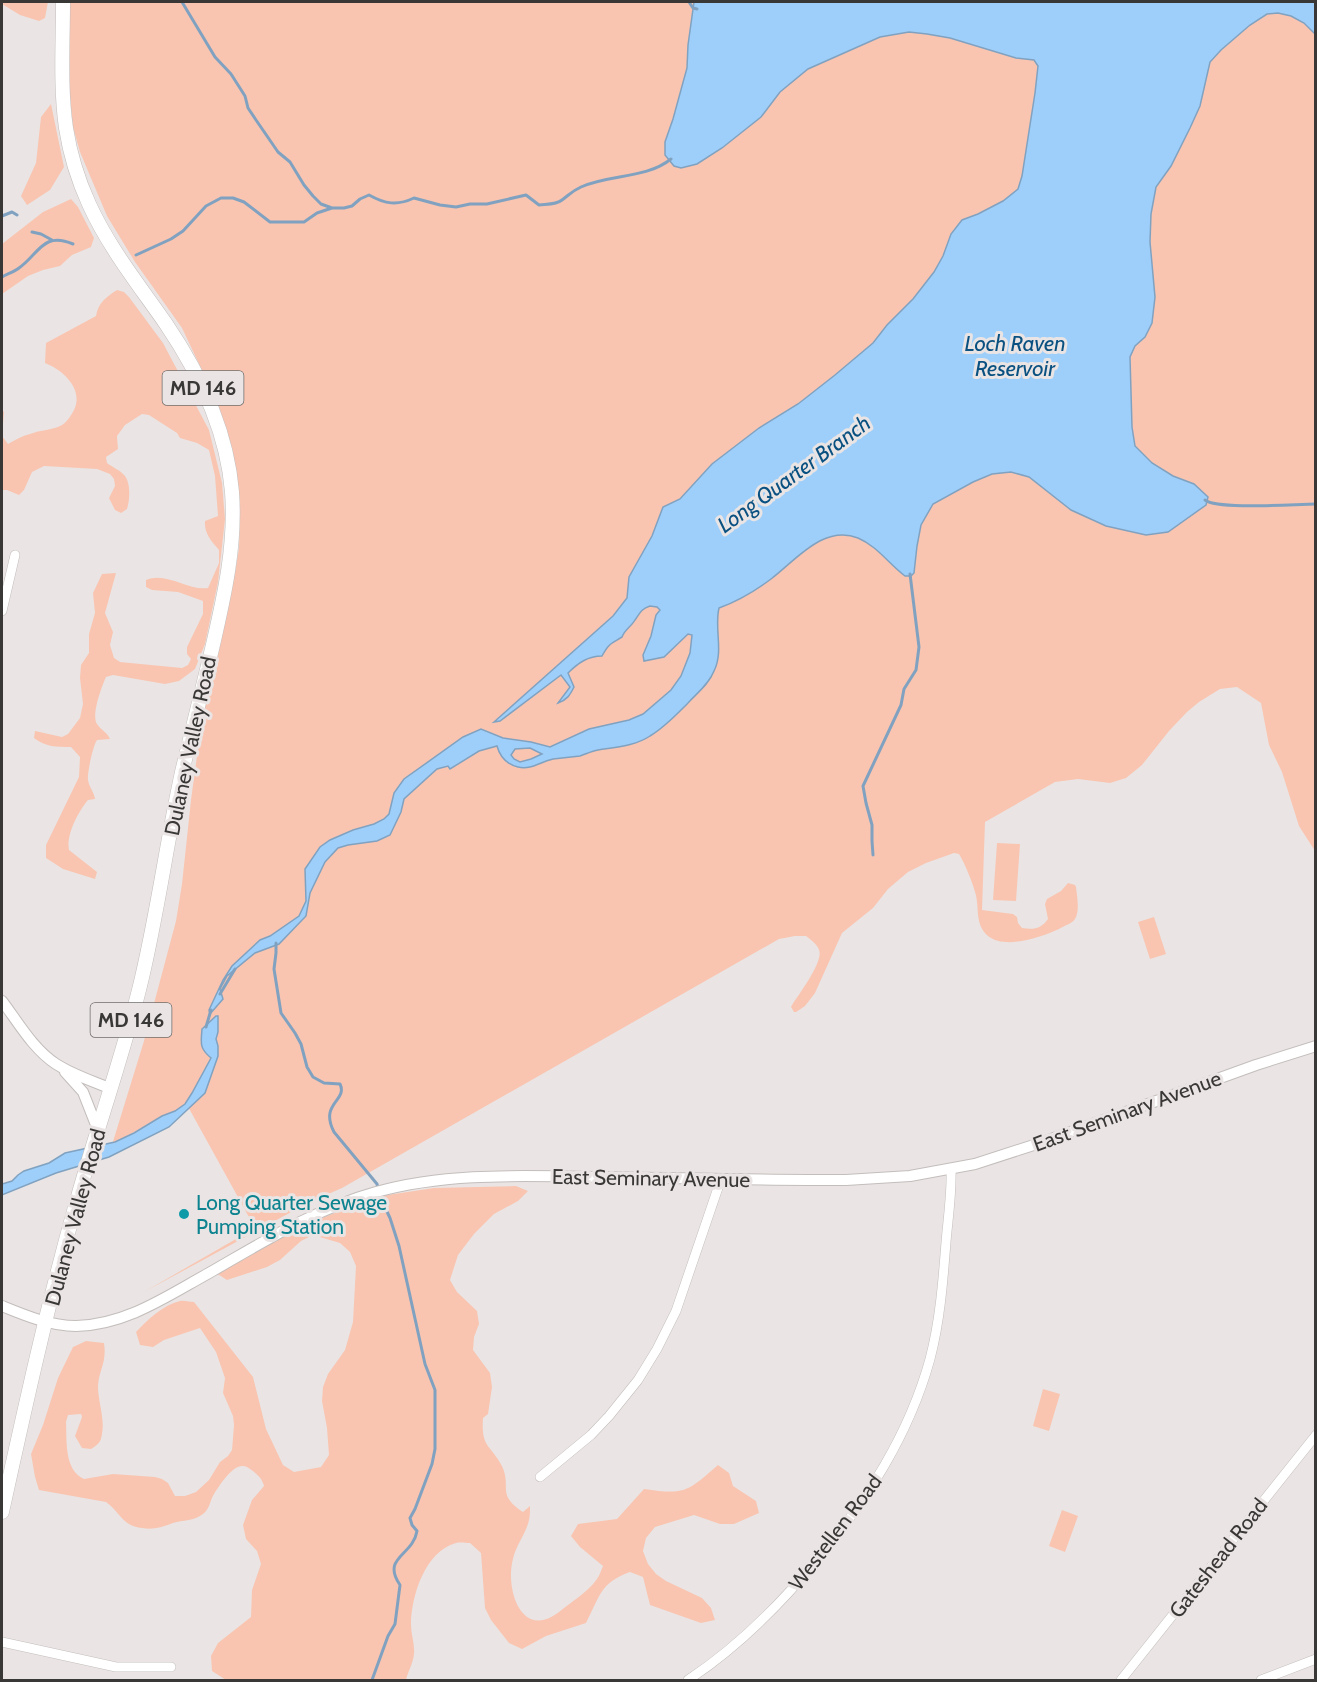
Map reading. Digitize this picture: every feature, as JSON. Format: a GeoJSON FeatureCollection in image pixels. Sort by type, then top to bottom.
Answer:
{"type":"FeatureCollection","features":[{"type":"Feature","properties":{"kind":"main road","name":"Dulaney Valley Road"},"geometry":{"type":"LineString","coordinates":[[2,1512],[5,1478],[67,1238],[126,1038],[148,951],[181,777],[226,586],[232,546],[231,480],[223,442],[202,386],[187,357],[104,234],[71,155],[63,98],[63,2]]}},
{"type":"Feature","properties":{"kind":"street"},"geometry":{"type":"LineString","coordinates":[[2,612],[15,555]]}},
{"type":"Feature","properties":{"kind":"street"},"geometry":{"type":"LineString","coordinates":[[2,1001],[42,1052],[61,1067],[83,1092],[98,1130]]}},
{"type":"Feature","properties":{"kind":"street","name":"East Seminary Avenue"},"geometry":{"type":"LineString","coordinates":[[2,1306],[46,1321],[77,1326],[119,1320],[146,1308],[303,1220],[372,1193],[424,1181],[477,1177],[866,1179],[910,1176],[951,1169],[1022,1149],[1256,1065],[1316,1046]]}},
{"type":"Feature","properties":{"kind":"street"},"geometry":{"type":"LineString","coordinates":[[61,1067],[111,1089]]}},
{"type":"Feature","properties":{"kind":"street","name":"Westellen Road"},"geometry":{"type":"LineString","coordinates":[[688,1680],[734,1646],[792,1590],[856,1511],[892,1454],[922,1383],[934,1339],[941,1300],[951,1169]]}},
{"type":"Feature","properties":{"kind":"street"},"geometry":{"type":"LineString","coordinates":[[540,1477],[591,1435],[617,1407],[638,1380],[657,1349],[676,1311],[721,1179]]}},
{"type":"Feature","properties":{"kind":"street","name":"Gateshead Road"},"geometry":{"type":"LineString","coordinates":[[1121,1680],[1316,1435]]}},
{"type":"Feature","properties":{"kind":"street"},"geometry":{"type":"LineString","coordinates":[[2,1642],[116,1667],[171,1667]]}},
{"type":"Feature","properties":{"kind":"street"},"geometry":{"type":"LineString","coordinates":[[1261,1680],[1316,1659]]}},
{"type":"Feature","properties":{"kind":"shaded area"},"geometry":{"type":"Polygon","coordinates":[[[2,2],[48,2],[45,18],[39,21],[20,15],[2,2]]]}},
{"type":"Feature","properties":{"kind":"shaded area"},"geometry":{"type":"Polygon","coordinates":[[[69,2],[1315,2],[1315,851],[1299,826],[1282,772],[1269,745],[1261,703],[1237,687],[1220,689],[1187,712],[1142,765],[1126,778],[1110,783],[1078,779],[1055,782],[985,822],[982,910],[1013,914],[1022,928],[1037,928],[1048,919],[1045,904],[1047,899],[1061,891],[1068,883],[1076,887],[1078,903],[1077,916],[1070,924],[1024,941],[995,940],[988,936],[981,926],[974,888],[959,854],[954,853],[926,863],[908,872],[888,889],[873,908],[842,933],[815,993],[805,1006],[796,1012],[791,1007],[805,986],[820,955],[817,946],[806,936],[779,939],[342,1188],[308,1203],[144,1292],[255,1228],[186,1103],[129,1135],[111,1148],[144,1041],[176,921],[205,697],[235,573],[239,548],[240,514],[232,448],[221,413],[208,383],[182,328],[135,262],[107,216],[80,152],[73,127],[70,98],[69,2]]]}},
{"type":"Feature","properties":{"kind":"shaded area"},"geometry":{"type":"Polygon","coordinates":[[[51,104],[64,167],[50,190],[27,205],[21,196],[36,163],[41,117],[51,104]]]}},
{"type":"Feature","properties":{"kind":"shaded area"},"geometry":{"type":"Polygon","coordinates":[[[71,199],[78,207],[94,238],[91,247],[72,255],[60,266],[28,276],[2,294],[2,244],[43,212],[71,199]]]}},
{"type":"Feature","properties":{"kind":"shaded area"},"geometry":{"type":"Polygon","coordinates":[[[117,290],[129,297],[163,343],[209,430],[222,483],[225,519],[218,582],[205,644],[195,669],[179,681],[165,684],[113,675],[106,677],[100,693],[95,714],[96,720],[110,739],[97,740],[95,743],[88,777],[95,799],[88,800],[80,811],[69,838],[69,850],[97,872],[95,879],[63,869],[46,858],[46,845],[79,777],[80,757],[71,747],[51,746],[38,741],[34,738],[35,731],[62,737],[68,734],[80,718],[83,704],[81,665],[89,653],[89,634],[95,613],[93,593],[102,574],[116,573],[105,613],[113,632],[110,645],[114,658],[120,662],[182,668],[188,665],[191,659],[187,654],[187,647],[203,614],[203,601],[178,592],[152,590],[146,587],[146,580],[169,579],[193,587],[208,588],[219,563],[219,550],[209,537],[205,525],[205,521],[218,516],[215,476],[209,450],[197,443],[180,438],[177,433],[149,415],[142,414],[125,425],[117,436],[118,449],[106,457],[107,463],[122,473],[128,482],[128,505],[127,509],[121,513],[115,510],[109,498],[115,486],[114,479],[110,474],[97,469],[44,466],[32,472],[24,490],[19,495],[2,490],[2,436],[8,444],[27,435],[58,427],[68,420],[76,402],[74,388],[65,375],[45,363],[46,343],[96,316],[103,301],[117,290]]]}},
{"type":"Feature","properties":{"kind":"shaded area"},"geometry":{"type":"Polygon","coordinates":[[[2,410],[4,412],[2,436],[2,410]]]}},
{"type":"Feature","properties":{"kind":"shaded area"},"geometry":{"type":"Polygon","coordinates":[[[997,843],[1020,844],[1016,901],[993,900],[997,843]]]}},
{"type":"Feature","properties":{"kind":"shaded area"},"geometry":{"type":"Polygon","coordinates":[[[1154,917],[1166,954],[1150,959],[1138,922],[1154,917]]]}},
{"type":"Feature","properties":{"kind":"shaded area"},"geometry":{"type":"Polygon","coordinates":[[[516,1186],[528,1191],[518,1201],[494,1214],[474,1234],[458,1255],[450,1280],[457,1292],[477,1311],[479,1324],[474,1337],[473,1350],[490,1373],[492,1387],[488,1414],[483,1418],[485,1441],[502,1466],[510,1500],[523,1512],[530,1506],[528,1525],[514,1554],[511,1571],[511,1584],[519,1607],[526,1616],[535,1620],[546,1619],[579,1597],[597,1579],[603,1566],[580,1547],[571,1536],[578,1524],[617,1519],[644,1489],[668,1492],[685,1489],[718,1465],[729,1473],[733,1486],[756,1501],[759,1513],[734,1524],[720,1524],[694,1515],[655,1527],[646,1538],[643,1551],[648,1564],[656,1574],[702,1598],[711,1608],[715,1620],[701,1623],[650,1605],[643,1577],[630,1572],[607,1586],[598,1598],[586,1623],[546,1636],[522,1649],[509,1643],[491,1620],[485,1608],[481,1553],[470,1543],[458,1543],[445,1548],[436,1555],[428,1565],[417,1589],[411,1625],[414,1654],[406,1680],[226,1680],[212,1671],[211,1656],[218,1643],[251,1617],[252,1590],[261,1564],[257,1551],[246,1539],[243,1525],[252,1500],[264,1486],[263,1483],[259,1476],[250,1469],[240,1466],[225,1478],[203,1514],[192,1519],[150,1529],[130,1524],[106,1502],[39,1490],[31,1454],[58,1378],[73,1347],[86,1341],[104,1343],[105,1350],[98,1386],[103,1422],[100,1441],[91,1449],[82,1448],[75,1436],[81,1414],[68,1415],[66,1422],[70,1462],[73,1469],[84,1479],[113,1474],[155,1477],[168,1483],[175,1496],[185,1496],[196,1492],[209,1480],[220,1462],[232,1450],[234,1425],[233,1416],[223,1393],[225,1378],[216,1352],[200,1328],[164,1340],[153,1347],[140,1345],[136,1332],[162,1309],[182,1301],[194,1302],[253,1377],[266,1429],[283,1465],[294,1472],[321,1467],[329,1455],[322,1401],[323,1387],[328,1374],[345,1350],[353,1322],[356,1266],[350,1252],[340,1243],[313,1235],[301,1241],[280,1260],[267,1267],[227,1280],[216,1273],[238,1258],[316,1220],[381,1196],[434,1188],[516,1186]]]}},
{"type":"Feature","properties":{"kind":"shaded area"},"geometry":{"type":"Polygon","coordinates":[[[1043,1389],[1060,1394],[1049,1431],[1033,1426],[1043,1389]]]}},
{"type":"Feature","properties":{"kind":"shaded area"},"geometry":{"type":"Polygon","coordinates":[[[1062,1510],[1078,1516],[1065,1552],[1049,1546],[1062,1510]]]}},
{"type":"Feature","properties":{"kind":"water","name":"Loch Raven Reservoir"},"geometry":{"type":"Polygon","coordinates":[[[694,2],[1315,2],[1315,34],[1304,23],[1291,16],[1278,13],[1267,14],[1250,25],[1210,62],[1200,106],[1171,166],[1156,187],[1151,214],[1150,242],[1155,297],[1152,323],[1130,357],[1132,427],[1135,446],[1152,463],[1173,476],[1194,484],[1208,497],[1206,505],[1168,532],[1146,535],[1106,526],[1071,510],[1029,477],[1011,472],[992,474],[933,504],[921,525],[914,573],[911,576],[905,576],[877,550],[858,538],[846,535],[822,540],[811,546],[759,588],[719,608],[719,648],[712,676],[675,716],[650,736],[632,744],[596,750],[580,756],[553,759],[527,767],[514,766],[507,762],[497,746],[479,751],[450,769],[448,766],[437,769],[404,799],[401,812],[390,835],[377,841],[338,848],[325,862],[310,893],[306,916],[279,944],[255,953],[227,976],[220,989],[223,999],[210,1014],[209,1010],[232,966],[260,940],[270,936],[299,916],[306,901],[305,869],[320,847],[330,840],[384,819],[389,814],[394,793],[404,779],[463,737],[481,729],[503,738],[550,747],[589,729],[629,720],[643,714],[671,690],[681,676],[690,653],[692,635],[688,634],[664,657],[644,661],[643,655],[656,615],[660,610],[650,606],[641,612],[622,637],[609,646],[602,656],[583,661],[568,673],[574,687],[566,699],[558,703],[570,687],[561,675],[500,721],[494,722],[613,616],[627,598],[629,577],[652,536],[663,507],[680,499],[712,464],[759,428],[798,404],[873,343],[934,272],[951,234],[962,220],[1003,201],[1018,189],[1035,93],[1038,66],[1034,60],[1016,58],[950,38],[927,34],[909,32],[880,37],[808,69],[780,92],[761,117],[722,148],[697,164],[681,168],[674,166],[665,155],[665,142],[687,68],[694,2]],[[530,748],[515,749],[511,755],[520,762],[542,754],[530,748]]]}},
{"type":"Feature","properties":{"kind":"water"},"geometry":{"type":"Polygon","coordinates":[[[218,1016],[216,1039],[218,1056],[205,1093],[169,1127],[109,1157],[56,1173],[2,1195],[2,1184],[12,1181],[24,1171],[49,1163],[65,1153],[115,1142],[185,1104],[211,1058],[202,1045],[202,1029],[218,1016]]]}},
{"type":"Feature","properties":{"kind":"waterway"},"geometry":{"type":"LineString","coordinates":[[182,2],[215,57],[231,74],[245,96],[248,108],[278,152],[290,162],[313,196],[321,204],[332,208],[352,206],[369,195],[391,203],[414,198],[456,207],[487,204],[526,195],[539,205],[551,204],[560,202],[581,187],[650,170],[671,159]]}},
{"type":"Feature","properties":{"kind":"waterway"},"geometry":{"type":"LineString","coordinates":[[689,2],[693,8],[697,9]]}},
{"type":"Feature","properties":{"kind":"waterway"},"geometry":{"type":"LineString","coordinates":[[136,255],[183,231],[206,206],[221,198],[233,198],[244,202],[270,222],[304,222],[317,213],[332,208]]}},
{"type":"Feature","properties":{"kind":"waterway"},"geometry":{"type":"LineString","coordinates":[[2,216],[12,212],[17,215]]}},
{"type":"Feature","properties":{"kind":"waterway"},"geometry":{"type":"LineString","coordinates":[[32,232],[52,240]]}},
{"type":"Feature","properties":{"kind":"waterway"},"geometry":{"type":"LineString","coordinates":[[2,277],[19,268],[48,242],[55,240],[73,244]]}},
{"type":"Feature","properties":{"kind":"waterway"},"geometry":{"type":"LineString","coordinates":[[1205,500],[1240,506],[1316,504]]}},
{"type":"Feature","properties":{"kind":"waterway"},"geometry":{"type":"LineString","coordinates":[[873,855],[872,825],[863,786],[901,705],[904,689],[916,670],[919,647],[910,574]]}},
{"type":"Feature","properties":{"kind":"waterway"},"geometry":{"type":"LineString","coordinates":[[276,943],[274,969],[281,1013],[301,1044],[307,1067],[313,1077],[324,1083],[340,1084],[340,1095],[331,1109],[330,1122],[334,1132],[377,1184],[399,1246],[425,1364],[435,1390],[435,1449],[432,1464],[410,1518],[417,1531],[410,1546],[396,1562],[394,1568],[400,1585],[395,1624],[388,1636],[372,1680]]}},
{"type":"Feature","properties":{"kind":"waterway","name":"Long Quarter Branch"},"geometry":{"type":"LineString","coordinates":[[220,994],[235,969]]}},
{"type":"Feature","properties":{"kind":"waterway","name":"Long Quarter Branch"},"geometry":{"type":"LineString","coordinates":[[206,1027],[211,1010]]}},
{"type":"Feature","properties":{"kind":"place","name":"Long Quarter Sewage Pumping Station"},"geometry":{"type":"Point","coordinates":[184,1214]}}]}
